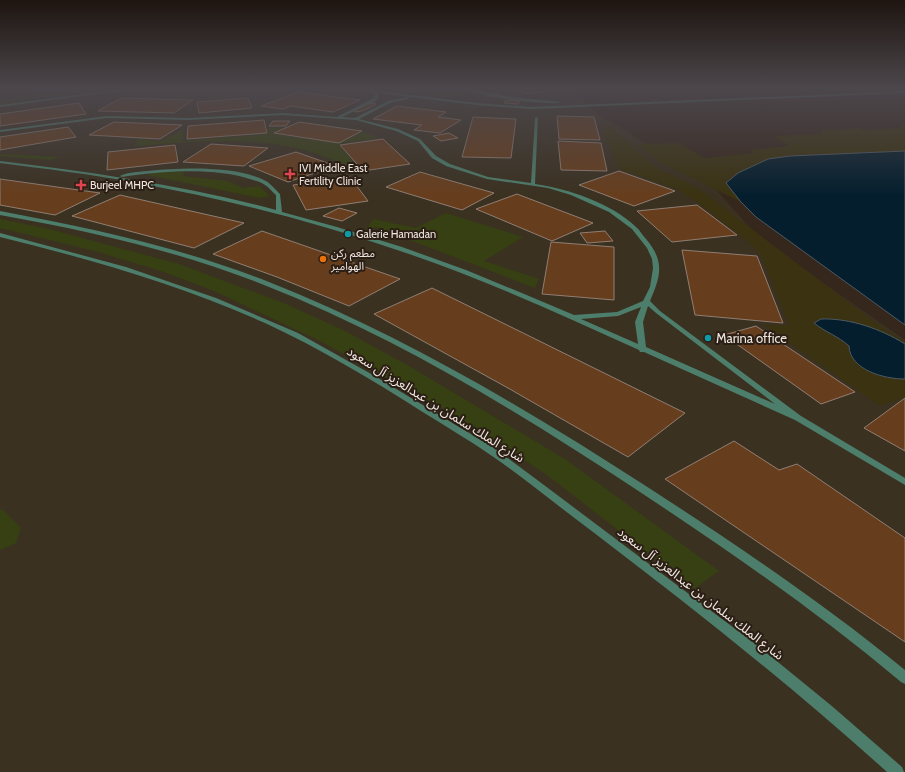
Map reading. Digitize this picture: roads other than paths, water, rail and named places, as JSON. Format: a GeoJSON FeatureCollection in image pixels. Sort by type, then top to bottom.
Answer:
{"type":"FeatureCollection","features":[{"type":"Feature","properties":{"kind":"street"},"geometry":{"type":"LineString","coordinates":[[0,131],[53,124]]}},
{"type":"Feature","properties":{"kind":"street"},"geometry":{"type":"LineString","coordinates":[[376,124],[413,137],[424,144],[440,160],[459,170],[487,178],[533,184],[561,190],[596,203],[624,219],[647,243],[655,259],[655,278],[639,322],[643,350]]}},
{"type":"Feature","properties":{"kind":"street"},"geometry":{"type":"LineString","coordinates":[[533,184],[537,124]]}},
{"type":"Feature","properties":{"kind":"street"},"geometry":{"type":"LineString","coordinates":[[0,162],[117,177],[280,212],[354,233],[439,261],[482,278],[798,418]]}},
{"type":"Feature","properties":{"kind":"street"},"geometry":{"type":"LineString","coordinates":[[117,177],[142,172],[170,170],[211,171],[240,175],[256,179],[272,187],[280,198],[280,212]]}},
{"type":"Feature","properties":{"kind":"street"},"geometry":{"type":"LineString","coordinates":[[0,213],[92,232],[221,268],[266,284],[394,341],[480,389],[607,466],[712,535],[821,609],[905,678]]}},
{"type":"Feature","properties":{"kind":"street","name":"شارع الملك سلمان بن عبدالعزيز آل سعود"},"geometry":{"type":"LineString","coordinates":[[0,235],[99,260],[203,295],[246,312],[313,344],[396,391],[495,454],[653,572],[776,668],[854,732],[897,772]]}},
{"type":"Feature","properties":{"kind":"street"},"geometry":{"type":"LineString","coordinates":[[571,317],[618,314],[647,302]]}},
{"type":"Feature","properties":{"kind":"street"},"geometry":{"type":"LineString","coordinates":[[647,302],[658,312],[798,418],[905,482]]}},
{"type":"Feature","properties":{"kind":"water"},"geometry":{"type":"Polygon","coordinates":[[[905,151],[905,325],[756,217],[741,202],[726,183],[738,173],[768,159],[790,156],[905,151]]]}},
{"type":"Feature","properties":{"kind":"water"},"geometry":{"type":"Polygon","coordinates":[[[821,319],[843,320],[876,329],[905,344],[905,379],[878,375],[862,367],[855,361],[849,346],[814,323],[821,319]]]}},
{"type":"Feature","properties":{"kind":"place","name":"IVI Middle East Fertility Clinic"},"geometry":{"type":"Point","coordinates":[290,174]}},
{"type":"Feature","properties":{"kind":"place","name":"Burjeel MHPC"},"geometry":{"type":"Point","coordinates":[81,185]}},
{"type":"Feature","properties":{"kind":"place","name":"Galerie Hamadan"},"geometry":{"type":"Point","coordinates":[348,234]}},
{"type":"Feature","properties":{"kind":"place","name":"مطعم ركن الهوامير"},"geometry":{"type":"Point","coordinates":[323,259]}},
{"type":"Feature","properties":{"kind":"place","name":"Marina office"},"geometry":{"type":"Point","coordinates":[708,338]}}]}
